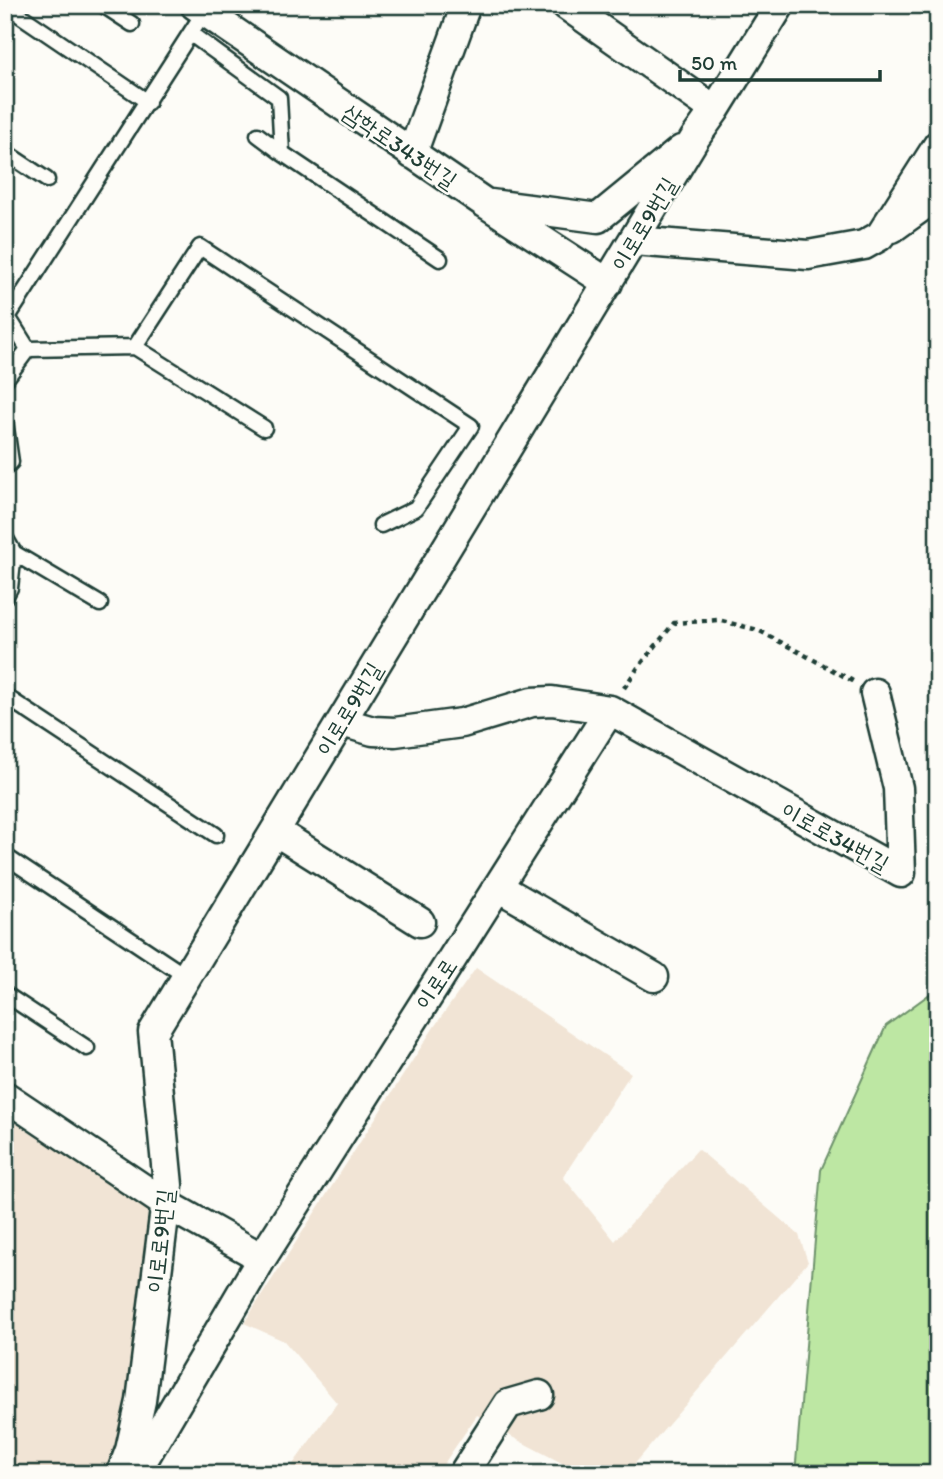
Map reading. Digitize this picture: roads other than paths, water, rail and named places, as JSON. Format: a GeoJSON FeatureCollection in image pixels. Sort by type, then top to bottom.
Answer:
{"type":"FeatureCollection","features":[{"type":"Feature","properties":{"kind":"street"},"geometry":{"type":"LineString","coordinates":[[412,154],[466,5]]}},
{"type":"Feature","properties":{"kind":"street"},"geometry":{"type":"LineString","coordinates":[[566,5],[715,110]]}},
{"type":"Feature","properties":{"kind":"street","name":"이로로9번길"},"geometry":{"type":"LineString","coordinates":[[121,1474],[130,1450],[141,1401],[168,1185],[153,1032],[695,138],[780,5]]}},
{"type":"Feature","properties":{"kind":"street","name":"삼학로343번길"},"geometry":{"type":"LineString","coordinates":[[197,17],[412,154],[608,284]]}},
{"type":"Feature","properties":{"kind":"street"},"geometry":{"type":"LineString","coordinates":[[485,204],[598,218],[695,138]]}},
{"type":"Feature","properties":{"kind":"street"},"geometry":{"type":"LineString","coordinates":[[880,236],[938,145]]}},
{"type":"Feature","properties":{"kind":"street"},"geometry":{"type":"LineString","coordinates":[[634,242],[808,255],[864,245],[938,195]]}},
{"type":"Feature","properties":{"kind":"street","name":"이로로34번길"},"geometry":{"type":"LineString","coordinates":[[610,710],[901,873],[898,788],[875,693]]}},
{"type":"Feature","properties":{"kind":"street"},"geometry":{"type":"LineString","coordinates":[[342,722],[373,731],[396,732],[462,723],[532,702],[552,701],[610,710]]}},
{"type":"Feature","properties":{"kind":"street","name":"이로로"},"geometry":{"type":"LineString","coordinates":[[135,1474],[262,1258],[610,710]]}},
{"type":"Feature","properties":{"kind":"street"},"geometry":{"type":"LineString","coordinates":[[275,831],[420,922]]}},
{"type":"Feature","properties":{"kind":"street"},"geometry":{"type":"LineString","coordinates":[[498,887],[654,977]]}},
{"type":"Feature","properties":{"kind":"street"},"geometry":{"type":"LineString","coordinates":[[5,1096],[166,1204],[262,1258]]}},
{"type":"Feature","properties":{"kind":"street"},"geometry":{"type":"LineString","coordinates":[[463,1474],[508,1404],[539,1395]]}},
{"type":"Feature","properties":{"kind":"lane"},"geometry":{"type":"LineString","coordinates":[[5,5],[148,102]]}},
{"type":"Feature","properties":{"kind":"lane"},"geometry":{"type":"LineString","coordinates":[[103,5],[132,24]]}},
{"type":"Feature","properties":{"kind":"lane"},"geometry":{"type":"LineString","coordinates":[[29,349],[6,316],[148,102],[197,17],[279,98],[282,153]]}},
{"type":"Feature","properties":{"kind":"lane"},"geometry":{"type":"LineString","coordinates":[[258,135],[440,259]]}},
{"type":"Feature","properties":{"kind":"lane"},"geometry":{"type":"LineString","coordinates":[[5,152],[47,180]]}},
{"type":"Feature","properties":{"kind":"lane"},"geometry":{"type":"LineString","coordinates":[[135,347],[200,247],[471,426],[416,508],[381,525]]}},
{"type":"Feature","properties":{"kind":"lane"},"geometry":{"type":"LineString","coordinates":[[29,349],[135,347],[264,428]]}},
{"type":"Feature","properties":{"kind":"lane"},"geometry":{"type":"LineString","coordinates":[[5,380],[29,349]]}},
{"type":"Feature","properties":{"kind":"lane"},"geometry":{"type":"LineString","coordinates":[[5,421],[11,462],[5,468]]}},
{"type":"Feature","properties":{"kind":"lane"},"geometry":{"type":"LineString","coordinates":[[5,537],[14,553],[100,604]]}},
{"type":"Feature","properties":{"kind":"lane"},"geometry":{"type":"LineString","coordinates":[[5,597],[10,588],[14,553]]}},
{"type":"Feature","properties":{"kind":"lane"},"geometry":{"type":"LineString","coordinates":[[5,696],[216,835]]}},
{"type":"Feature","properties":{"kind":"lane"},"geometry":{"type":"LineString","coordinates":[[5,856],[187,976]]}},
{"type":"Feature","properties":{"kind":"lane"},"geometry":{"type":"LineString","coordinates":[[5,994],[87,1048]]}}]}
